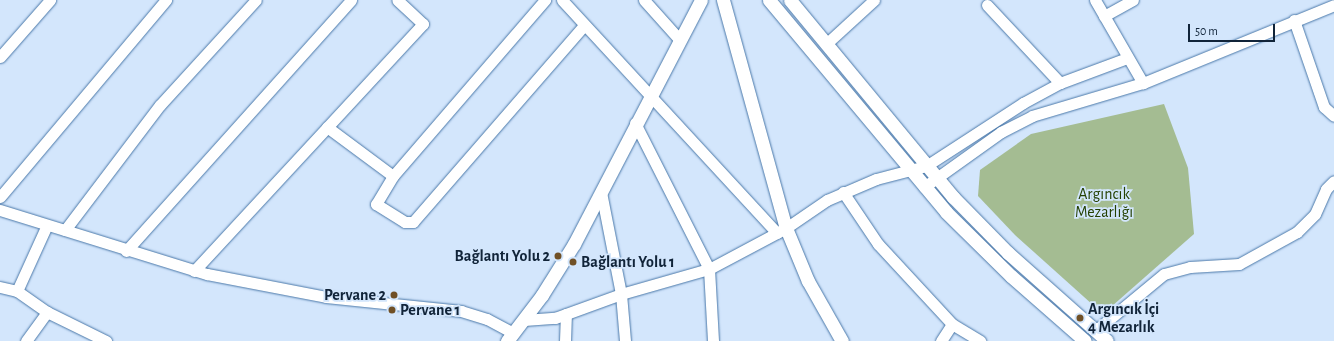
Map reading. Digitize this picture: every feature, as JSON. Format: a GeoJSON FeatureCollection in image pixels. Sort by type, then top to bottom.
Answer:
{"type":"FeatureCollection","features":[{"type":"Feature","properties":{"kind":"street"},"geometry":{"type":"LineString","coordinates":[[0,57],[50,0]]}},
{"type":"Feature","properties":{"kind":"street"},"geometry":{"type":"LineString","coordinates":[[0,197],[166,0]]}},
{"type":"Feature","properties":{"kind":"street"},"geometry":{"type":"LineString","coordinates":[[65,230],[160,105],[256,0]]}},
{"type":"Feature","properties":{"kind":"street"},"geometry":{"type":"LineString","coordinates":[[126,251],[351,0]]}},
{"type":"Feature","properties":{"kind":"street"},"geometry":{"type":"LineString","coordinates":[[194,271],[423,24],[397,0]]}},
{"type":"Feature","properties":{"kind":"street"},"geometry":{"type":"LineString","coordinates":[[545,0],[393,176],[376,204],[405,222],[413,222],[584,25]]}},
{"type":"Feature","properties":{"kind":"street"},"geometry":{"type":"LineString","coordinates":[[562,0],[584,25],[782,230]]}},
{"type":"Feature","properties":{"kind":"street"},"geometry":{"type":"LineString","coordinates":[[644,0],[679,40]]}},
{"type":"Feature","properties":{"kind":"street"},"geometry":{"type":"LineString","coordinates":[[0,210],[126,251],[194,271],[326,297],[461,311],[487,319],[510,337],[524,320],[559,270],[601,192],[650,93],[701,0]]}},
{"type":"Feature","properties":{"kind":"street"},"geometry":{"type":"LineString","coordinates":[[723,0],[782,230],[808,281],[842,341]]}},
{"type":"Feature","properties":{"kind":"street"},"geometry":{"type":"LineString","coordinates":[[769,0],[924,187],[986,252],[1085,341]]}},
{"type":"Feature","properties":{"kind":"street"},"geometry":{"type":"LineString","coordinates":[[790,0],[937,179],[1008,253],[1107,341]]}},
{"type":"Feature","properties":{"kind":"street"},"geometry":{"type":"LineString","coordinates":[[826,44],[874,0]]}},
{"type":"Feature","properties":{"kind":"street"},"geometry":{"type":"LineString","coordinates":[[1095,0],[1127,58],[1143,83]]}},
{"type":"Feature","properties":{"kind":"street"},"geometry":{"type":"LineString","coordinates":[[1104,16],[1133,0]]}},
{"type":"Feature","properties":{"kind":"street"},"geometry":{"type":"LineString","coordinates":[[987,5],[1060,83]]}},
{"type":"Feature","properties":{"kind":"street"},"geometry":{"type":"LineString","coordinates":[[924,187],[1001,132],[1032,116],[1143,83],[1294,20],[1334,5]]}},
{"type":"Feature","properties":{"kind":"street"},"geometry":{"type":"LineString","coordinates":[[1294,20],[1324,107],[1334,116]]}},
{"type":"Feature","properties":{"kind":"street"},"geometry":{"type":"LineString","coordinates":[[524,320],[555,318],[621,294],[709,269],[782,230],[813,208],[843,192],[926,166],[999,117],[1060,83],[1127,58]]}},
{"type":"Feature","properties":{"kind":"street"},"geometry":{"type":"LineString","coordinates":[[635,123],[709,269],[713,341]]}},
{"type":"Feature","properties":{"kind":"street"},"geometry":{"type":"LineString","coordinates":[[327,127],[393,176]]}},
{"type":"Feature","properties":{"kind":"street"},"geometry":{"type":"LineString","coordinates":[[1095,331],[1164,274],[1190,267],[1239,264],[1297,232],[1315,214],[1326,189],[1334,181]]}},
{"type":"Feature","properties":{"kind":"street"},"geometry":{"type":"LineString","coordinates":[[601,192],[621,294],[624,341]]}},
{"type":"Feature","properties":{"kind":"street"},"geometry":{"type":"LineString","coordinates":[[843,192],[878,244],[952,324],[980,341]]}},
{"type":"Feature","properties":{"kind":"street"},"geometry":{"type":"LineString","coordinates":[[17,291],[47,225]]}},
{"type":"Feature","properties":{"kind":"street"},"geometry":{"type":"LineString","coordinates":[[0,287],[17,291],[47,312],[106,341]]}},
{"type":"Feature","properties":{"kind":"street"},"geometry":{"type":"LineString","coordinates":[[26,341],[47,312]]}},
{"type":"Feature","properties":{"kind":"street"},"geometry":{"type":"LineString","coordinates":[[565,341],[566,314]]}},
{"type":"Feature","properties":{"kind":"street"},"geometry":{"type":"LineString","coordinates":[[941,341],[952,324]]}},
{"type":"Feature","properties":{"kind":"green space","name":"Argıncık Mezarlığı"},"geometry":{"type":"Polygon","coordinates":[[[1164,104],[1188,168],[1194,234],[1103,314],[1015,235],[978,196],[980,170],[1031,134],[1164,104]]]}},
{"type":"Feature","properties":{"kind":"place","name":"Bağlantı Yolu 2"},"geometry":{"type":"Point","coordinates":[558,256]}},
{"type":"Feature","properties":{"kind":"place","name":"Bağlantı Yolu 1"},"geometry":{"type":"Point","coordinates":[573,262]}},
{"type":"Feature","properties":{"kind":"place","name":"Pervane 2"},"geometry":{"type":"Point","coordinates":[394,295]}},
{"type":"Feature","properties":{"kind":"place","name":"Pervane 1"},"geometry":{"type":"Point","coordinates":[392,310]}},
{"type":"Feature","properties":{"kind":"place","name":"Argıncık İçi 4 Mezarlık"},"geometry":{"type":"Point","coordinates":[1080,318]}}]}
